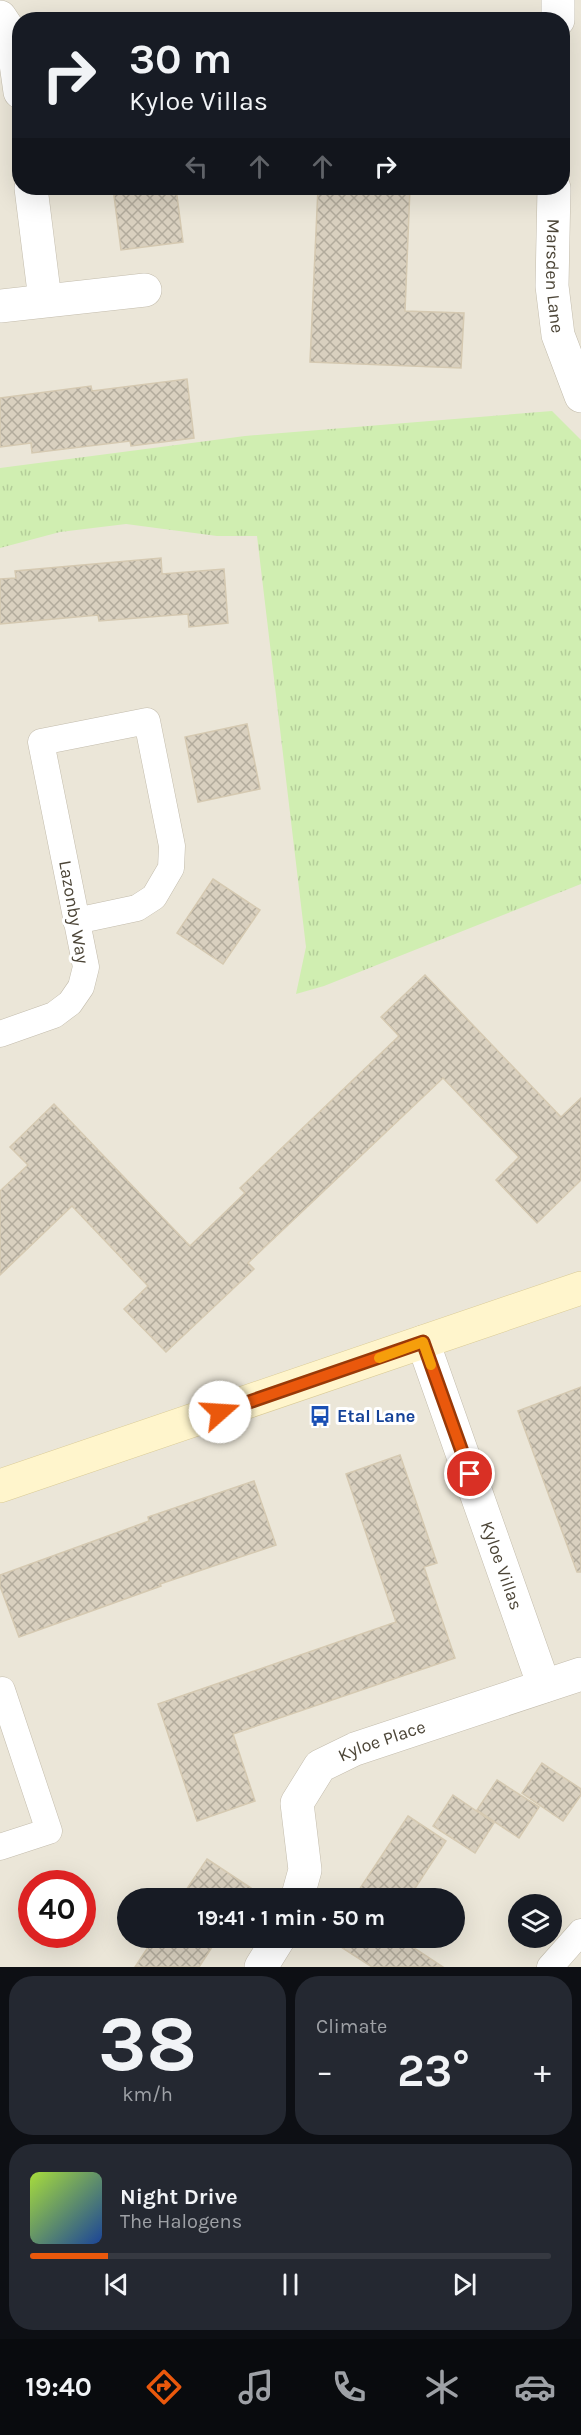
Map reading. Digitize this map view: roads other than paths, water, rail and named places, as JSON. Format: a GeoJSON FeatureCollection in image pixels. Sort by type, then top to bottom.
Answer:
{"type":"FeatureCollection","features":[{"type":"Feature","properties":{"kind":"street"},"geometry":{"type":"LineString","coordinates":[[0,17],[12,35]]}},
{"type":"Feature","properties":{"kind":"street"},"geometry":{"type":"LineString","coordinates":[[32,195],[45,300]]}},
{"type":"Feature","properties":{"kind":"street","name":"Marsden Lane"},"geometry":{"type":"LineString","coordinates":[[554,195],[552,286],[558,335],[581,396]]}},
{"type":"Feature","properties":{"kind":"street"},"geometry":{"type":"LineString","coordinates":[[0,306],[145,290]]}},
{"type":"Feature","properties":{"kind":"street"},"geometry":{"type":"LineString","coordinates":[[0,1486],[581,1288]]}},
{"type":"Feature","properties":{"kind":"street","name":"Kyloe Villas"},"geometry":{"type":"LineString","coordinates":[[423,1342],[544,1686]]}},
{"type":"Feature","properties":{"kind":"street","name":"Kyloe Place"},"geometry":{"type":"LineString","coordinates":[[300,1888],[305,1870],[297,1803],[320,1766],[355,1749],[581,1674]]}},
{"type":"Feature","properties":{"kind":"street"},"geometry":{"type":"LineString","coordinates":[[261,1967],[273,1948]]}},
{"type":"Feature","properties":{"kind":"lane","name":"Lazonby Way"},"geometry":{"type":"LineString","coordinates":[[0,1034],[54,1015],[70,1003],[81,987],[86,967],[76,921],[41,742],[147,721],[172,846],[171,868],[154,897],[137,908],[76,921]]}},
{"type":"Feature","properties":{"kind":"lane"},"geometry":{"type":"LineString","coordinates":[[0,1847],[49,1831],[2,1690]]}},
{"type":"Feature","properties":{"kind":"lane"},"geometry":{"type":"LineString","coordinates":[[550,1967],[581,1932]]}},
{"type":"Feature","properties":{"kind":"place","name":"Etal Lane"},"geometry":{"type":"Point","coordinates":[320,1416]}}]}
